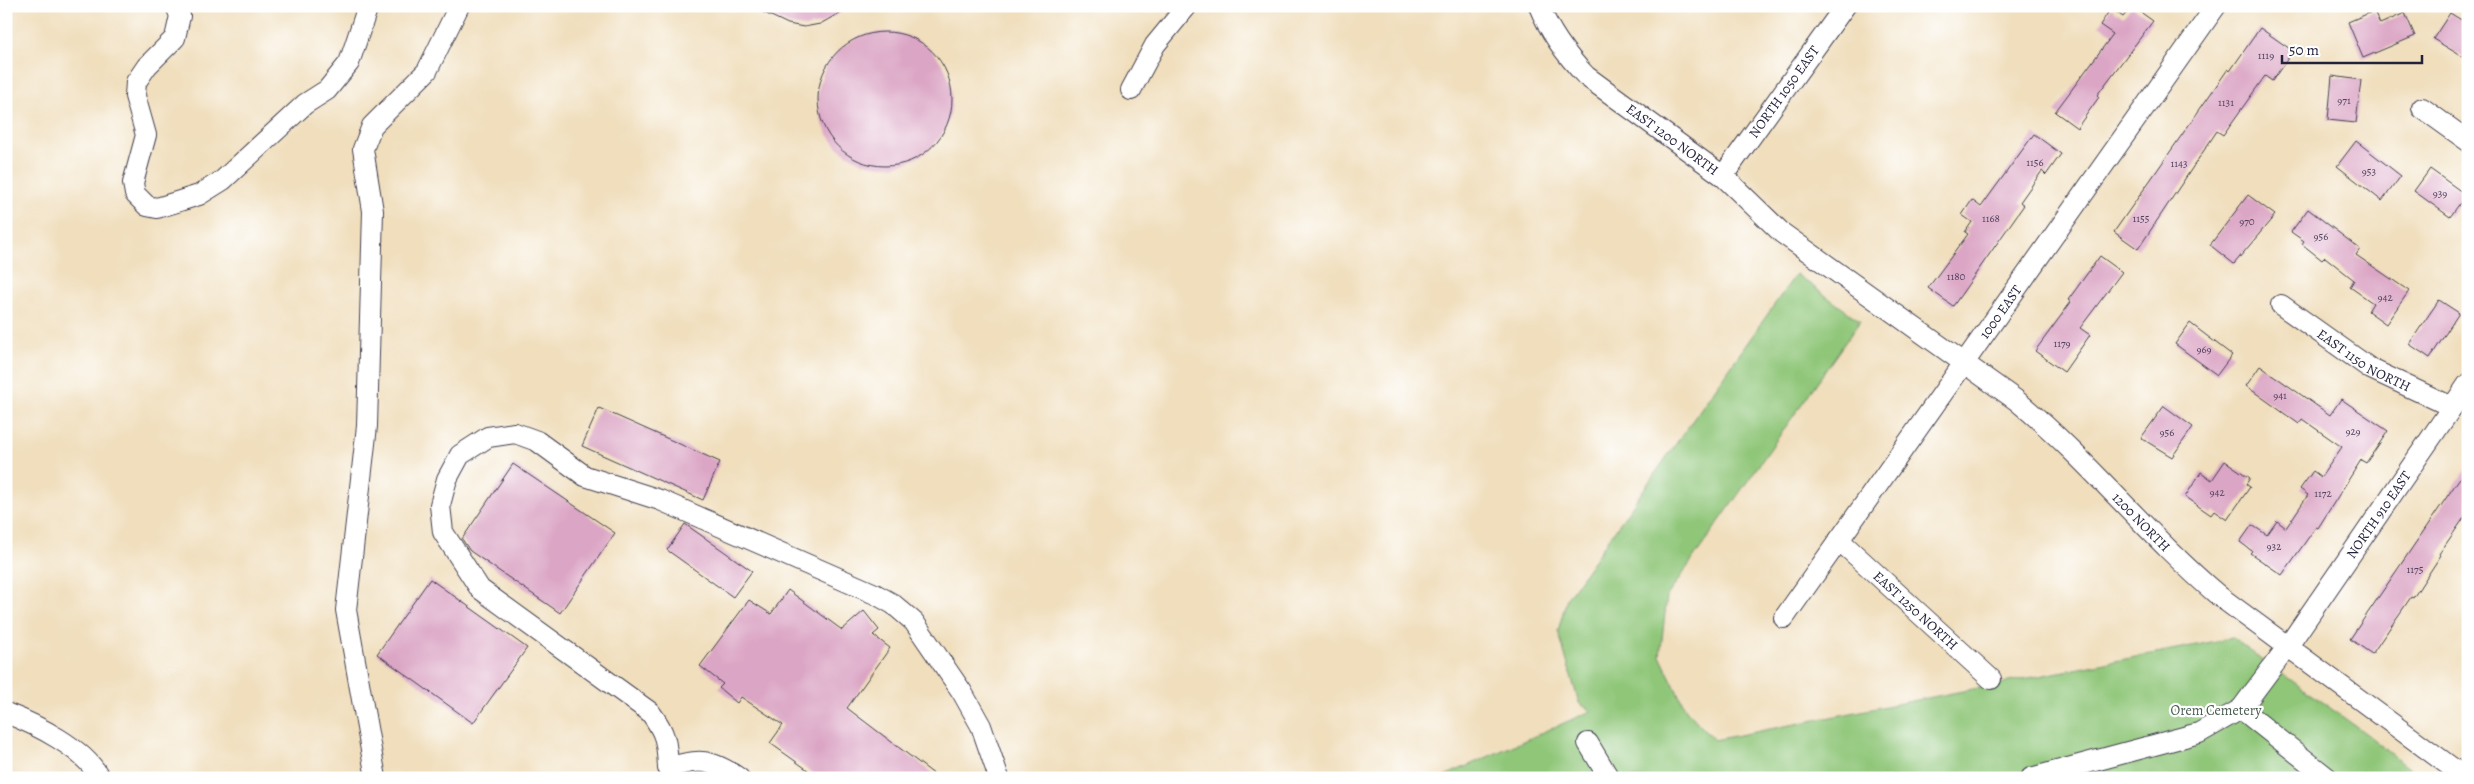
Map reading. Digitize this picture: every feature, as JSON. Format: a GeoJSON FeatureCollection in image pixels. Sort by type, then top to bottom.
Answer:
{"type":"FeatureCollection","features":[{"type":"Feature","properties":{"kind":"street"},"geometry":{"type":"LineString","coordinates":[[176,6],[180,16],[175,38],[147,66],[136,82],[135,96],[146,136],[133,183],[135,194],[147,206],[157,208],[199,195],[223,180],[304,104],[327,90],[349,63],[368,6]]}},
{"type":"Feature","properties":{"kind":"street"},"geometry":{"type":"LineString","coordinates":[[376,778],[346,610],[367,426],[373,211],[363,149],[372,126],[427,70],[459,6]]}},
{"type":"Feature","properties":{"kind":"street"},"geometry":{"type":"LineString","coordinates":[[1131,90],[1155,45],[1187,6]]}},
{"type":"Feature","properties":{"kind":"street","name":"EAST 1200 NORTH"},"geometry":{"type":"LineString","coordinates":[[1539,6],[1550,30],[1570,59],[1586,76],[1723,176],[1782,233],[1820,262]]}},
{"type":"Feature","properties":{"kind":"street","name":"NORTH 1050 EAST"},"geometry":{"type":"LineString","coordinates":[[1723,176],[1844,6]]}},
{"type":"Feature","properties":{"kind":"street","name":"1000 EAST"},"geometry":{"type":"LineString","coordinates":[[1784,618],[2216,6]]}},
{"type":"Feature","properties":{"kind":"street"},"geometry":{"type":"LineString","coordinates":[[2422,108],[2468,141]]}},
{"type":"Feature","properties":{"kind":"street","name":"1200 NORTH"},"geometry":{"type":"LineString","coordinates":[[1820,262],[2016,400],[2049,427],[2185,568],[2219,596],[2466,778]]}},
{"type":"Feature","properties":{"kind":"street","name":"EAST 1150 NORTH"},"geometry":{"type":"LineString","coordinates":[[2281,305],[2371,369],[2452,407]]}},
{"type":"Feature","properties":{"kind":"street","name":"NORTH 910 EAST"},"geometry":{"type":"LineString","coordinates":[[2241,709],[2288,646],[2468,384]]}},
{"type":"Feature","properties":{"kind":"street"},"geometry":{"type":"LineString","coordinates":[[739,778],[710,762],[692,760],[665,773],[667,745],[662,728],[650,712],[480,589],[442,532],[440,505],[447,479],[460,455],[488,437],[515,433],[537,441],[585,476],[660,500],[894,604],[914,622],[962,692],[981,726],[999,778]]}},
{"type":"Feature","properties":{"kind":"street","name":"EAST 1250 NORTH"},"geometry":{"type":"LineString","coordinates":[[1839,540],[1991,679]]}},
{"type":"Feature","properties":{"kind":"street"},"geometry":{"type":"LineString","coordinates":[[2031,778],[2199,733],[2241,709],[2328,778]]}},
{"type":"Feature","properties":{"kind":"street"},"geometry":{"type":"LineString","coordinates":[[6,713],[48,730],[74,751],[100,778]]}},
{"type":"Feature","properties":{"kind":"street"},"geometry":{"type":"LineString","coordinates":[[1588,743],[1609,778]]}},
{"type":"Feature","properties":{"kind":"green space","name":"Orem Cemetery"},"geometry":{"type":"Polygon","coordinates":[[[1796,274],[1860,321],[1667,596],[1660,656],[1686,710],[1714,740],[2232,638],[2368,735],[2421,778],[1440,778],[1591,711],[1579,703],[1558,631],[1567,598],[1796,274]]]}},
{"type":"Feature","properties":{"kind":"building"},"geometry":{"type":"Polygon","coordinates":[[[750,6],[852,6],[820,24],[804,27],[788,24],[750,6]]]}},
{"type":"Feature","properties":{"kind":"building"},"geometry":{"type":"Polygon","coordinates":[[[2132,6],[2153,21],[2097,95],[2099,97],[2077,128],[2055,112],[2113,34],[2100,25],[2111,8],[2123,17],[2132,6]]]}},
{"type":"Feature","properties":{"kind":"building"},"geometry":{"type":"Polygon","coordinates":[[[2374,11],[2380,24],[2405,13],[2415,36],[2363,58],[2348,22],[2374,11]]]}},
{"type":"Feature","properties":{"kind":"building"},"geometry":{"type":"Polygon","coordinates":[[[2450,13],[2468,24],[2468,60],[2433,39],[2450,13]]]}},
{"type":"Feature","properties":{"kind":"building"},"geometry":{"type":"Polygon","coordinates":[[[2260,28],[2293,51],[2272,81],[2265,76],[2223,135],[2217,131],[2138,249],[2114,232],[2228,69],[2230,71],[2260,28]]]}},
{"type":"Feature","properties":{"kind":"building"},"geometry":{"type":"Polygon","coordinates":[[[885,32],[911,37],[932,52],[947,73],[952,99],[947,125],[932,146],[911,161],[885,166],[859,161],[838,146],[823,125],[818,99],[823,73],[838,52],[859,37],[885,32]]]}},
{"type":"Feature","properties":{"kind":"building"},"geometry":{"type":"Polygon","coordinates":[[[2332,76],[2361,80],[2356,123],[2328,120],[2332,76]]]}},
{"type":"Feature","properties":{"kind":"building"},"geometry":{"type":"Polygon","coordinates":[[[2034,134],[2061,154],[2046,175],[2042,171],[2020,202],[2024,205],[1953,306],[1928,288],[1968,234],[1965,232],[1972,222],[1962,215],[1972,200],[1981,207],[2034,134]]]}},
{"type":"Feature","properties":{"kind":"building"},"geometry":{"type":"Polygon","coordinates":[[[2356,141],[2401,176],[2382,201],[2337,166],[2356,141]]]}},
{"type":"Feature","properties":{"kind":"building"},"geometry":{"type":"Polygon","coordinates":[[[2430,169],[2466,195],[2450,217],[2414,191],[2430,169]]]}},
{"type":"Feature","properties":{"kind":"building"},"geometry":{"type":"Polygon","coordinates":[[[2248,195],[2275,215],[2234,264],[2210,245],[2248,195]]]}},
{"type":"Feature","properties":{"kind":"building"},"geometry":{"type":"Polygon","coordinates":[[[2308,209],[2360,249],[2356,255],[2409,291],[2386,324],[2368,311],[2373,303],[2350,287],[2354,280],[2325,257],[2322,260],[2302,244],[2304,241],[2291,232],[2308,209]]]}},
{"type":"Feature","properties":{"kind":"building"},"geometry":{"type":"Polygon","coordinates":[[[2100,256],[2122,272],[2080,328],[2090,335],[2064,372],[2035,351],[2071,302],[2068,300],[2100,256]]]}},
{"type":"Feature","properties":{"kind":"building"},"geometry":{"type":"Polygon","coordinates":[[[2439,300],[2459,313],[2430,358],[2409,344],[2439,300]]]}},
{"type":"Feature","properties":{"kind":"building"},"geometry":{"type":"Polygon","coordinates":[[[2190,323],[2232,355],[2217,375],[2175,344],[2190,323]]]}},
{"type":"Feature","properties":{"kind":"building"},"geometry":{"type":"Polygon","coordinates":[[[2260,366],[2330,415],[2341,399],[2388,431],[2366,463],[2361,460],[2318,528],[2316,527],[2282,575],[2250,553],[2252,551],[2240,542],[2252,525],[2267,535],[2277,521],[2286,528],[2308,495],[2300,489],[2313,471],[2321,477],[2342,447],[2302,419],[2299,424],[2246,386],[2260,366]]]}},
{"type":"Feature","properties":{"kind":"building"},"geometry":{"type":"Polygon","coordinates":[[[2164,406],[2193,427],[2172,457],[2141,438],[2164,406]]]}},
{"type":"Feature","properties":{"kind":"building"},"geometry":{"type":"Polygon","coordinates":[[[599,408],[720,462],[703,500],[582,446],[599,408]]]}},
{"type":"Feature","properties":{"kind":"building"},"geometry":{"type":"Polygon","coordinates":[[[2225,461],[2250,478],[2246,484],[2250,487],[2227,520],[2214,511],[2211,515],[2185,497],[2201,472],[2212,480],[2225,461]]]}},
{"type":"Feature","properties":{"kind":"building"},"geometry":{"type":"Polygon","coordinates":[[[513,464],[615,533],[560,613],[470,551],[462,539],[513,464]]]}},
{"type":"Feature","properties":{"kind":"building"},"geometry":{"type":"Polygon","coordinates":[[[2468,466],[2468,512],[2439,554],[2441,555],[2413,598],[2411,597],[2372,654],[2350,639],[2468,466]]]}},
{"type":"Feature","properties":{"kind":"building"},"geometry":{"type":"Polygon","coordinates":[[[685,524],[752,571],[733,597],[667,550],[685,524]]]}},
{"type":"Feature","properties":{"kind":"building"},"geometry":{"type":"Polygon","coordinates":[[[430,579],[527,648],[473,723],[377,654],[430,579]]]}},
{"type":"Feature","properties":{"kind":"building"},"geometry":{"type":"Polygon","coordinates":[[[788,590],[842,630],[864,611],[879,630],[873,635],[890,648],[847,708],[939,778],[819,778],[770,743],[783,725],[741,697],[737,703],[719,688],[723,684],[700,666],[749,600],[771,614],[788,590]]]}}]}
